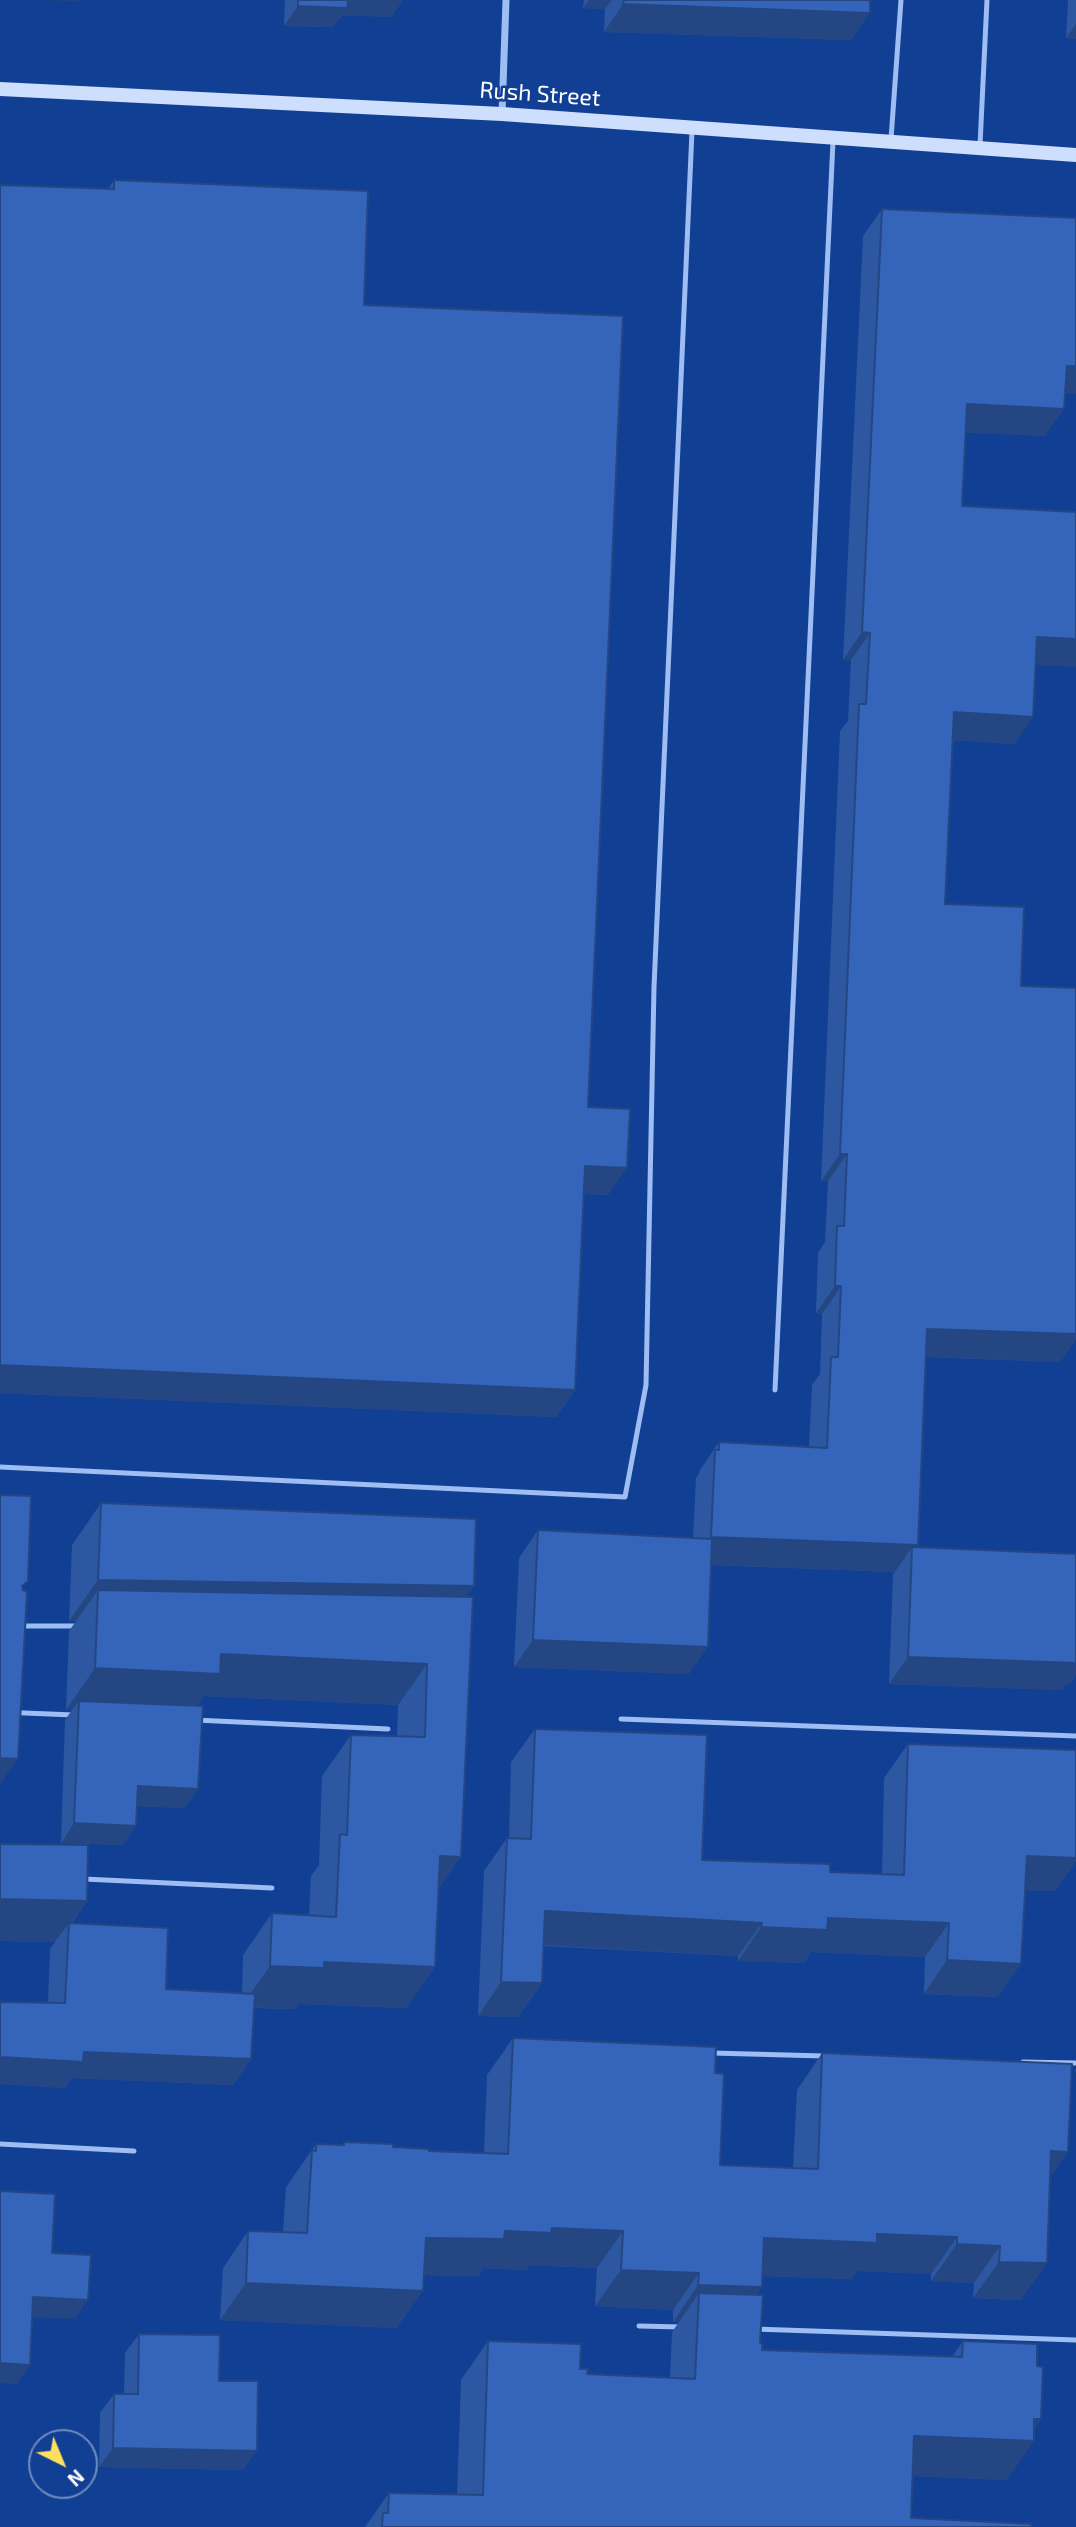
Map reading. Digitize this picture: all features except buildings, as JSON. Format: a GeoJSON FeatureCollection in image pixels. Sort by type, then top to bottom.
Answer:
{"type":"FeatureCollection","features":[{"type":"Feature","properties":{"kind":"street"},"geometry":{"type":"LineString","coordinates":[[502,114],[506,0]]}},
{"type":"Feature","properties":{"kind":"street","name":"Rush Street"},"geometry":{"type":"LineString","coordinates":[[0,89],[502,114],[1076,155]]}},
{"type":"Feature","properties":{"kind":"lane"},"geometry":{"type":"LineString","coordinates":[[891,142],[901,0]]}},
{"type":"Feature","properties":{"kind":"lane"},"geometry":{"type":"LineString","coordinates":[[980,149],[987,0]]}},
{"type":"Feature","properties":{"kind":"lane"},"geometry":{"type":"LineString","coordinates":[[0,1467],[625,1497],[646,1385],[654,987],[693,127]]}},
{"type":"Feature","properties":{"kind":"lane"},"geometry":{"type":"LineString","coordinates":[[775,1390],[833,138]]}},
{"type":"Feature","properties":{"kind":"lane"},"geometry":{"type":"LineString","coordinates":[[14,1625],[83,1627]]}},
{"type":"Feature","properties":{"kind":"lane"},"geometry":{"type":"LineString","coordinates":[[0,1712],[83,1715]]}},
{"type":"Feature","properties":{"kind":"lane"},"geometry":{"type":"LineString","coordinates":[[621,1719],[1076,1736]]}},
{"type":"Feature","properties":{"kind":"lane"},"geometry":{"type":"LineString","coordinates":[[180,1720],[388,1729]]}},
{"type":"Feature","properties":{"kind":"lane"},"geometry":{"type":"LineString","coordinates":[[82,1879],[272,1888]]}},
{"type":"Feature","properties":{"kind":"lane"},"geometry":{"type":"LineString","coordinates":[[704,2053],[828,2056]]}},
{"type":"Feature","properties":{"kind":"lane"},"geometry":{"type":"LineString","coordinates":[[1021,2062],[1076,2063]]}},
{"type":"Feature","properties":{"kind":"lane"},"geometry":{"type":"LineString","coordinates":[[0,2144],[134,2151]]}},
{"type":"Feature","properties":{"kind":"lane"},"geometry":{"type":"LineString","coordinates":[[639,2326],[693,2328]]}},
{"type":"Feature","properties":{"kind":"lane"},"geometry":{"type":"LineString","coordinates":[[748,2329],[1076,2340]]}}]}
